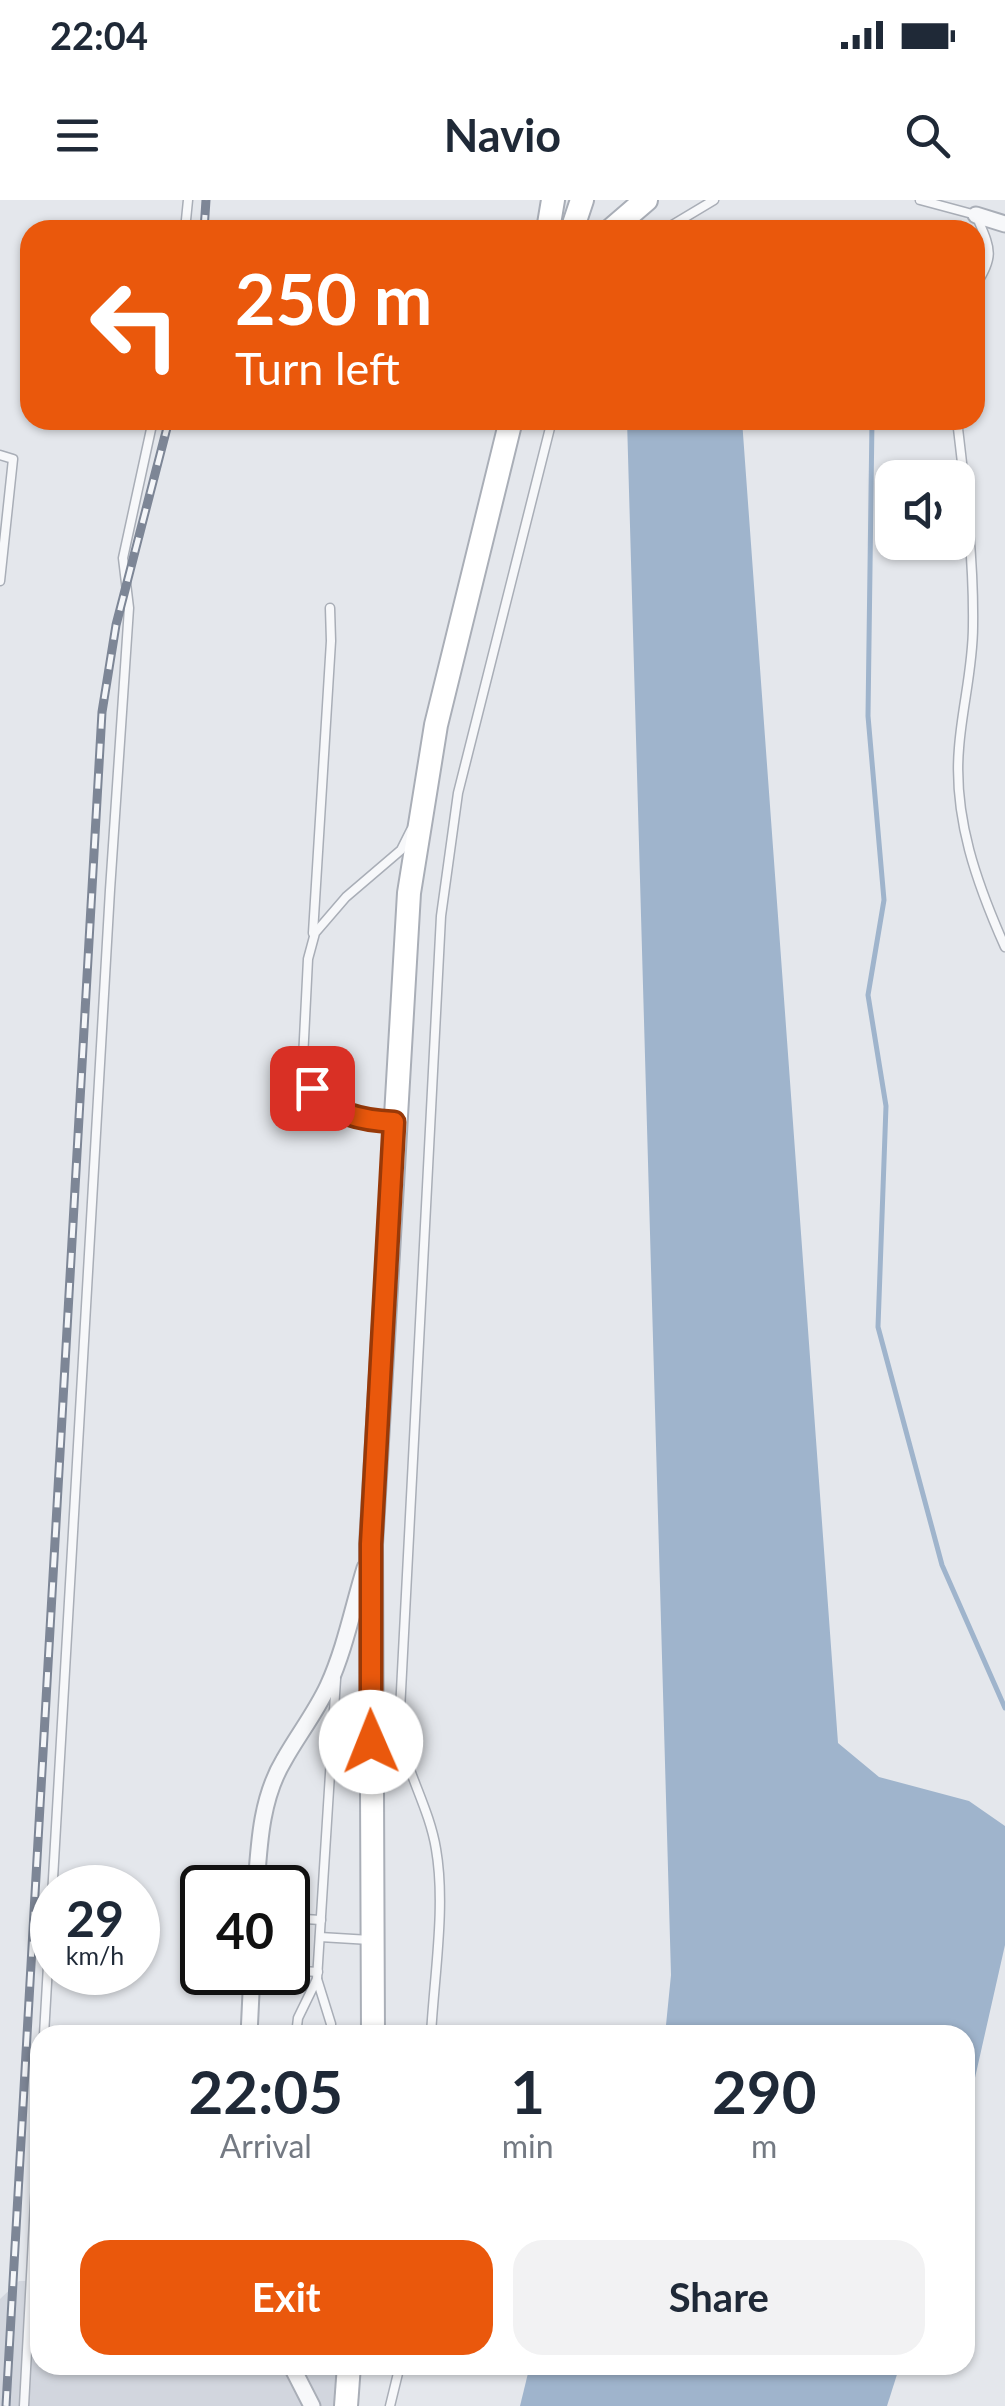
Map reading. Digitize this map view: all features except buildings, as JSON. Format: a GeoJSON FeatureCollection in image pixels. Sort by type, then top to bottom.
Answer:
{"type":"FeatureCollection","features":[{"type":"Feature","properties":{"kind":"street"},"geometry":{"type":"LineString","coordinates":[[623,220],[646,200]]}},
{"type":"Feature","properties":{"kind":"street"},"geometry":{"type":"LineString","coordinates":[[976,215],[1005,224]]}},
{"type":"Feature","properties":{"kind":"street"},"geometry":{"type":"LineString","coordinates":[[374,2025],[371,1544],[409,893],[422,798],[441,706],[509,430]]}},
{"type":"Feature","properties":{"kind":"street"},"geometry":{"type":"LineString","coordinates":[[257,1865],[259,1830],[282,1763],[326,1691],[337,1664],[371,1544]]}},
{"type":"Feature","properties":{"kind":"street"},"geometry":{"type":"LineString","coordinates":[[249,2025],[251,1995]]}},
{"type":"Feature","properties":{"kind":"street"},"geometry":{"type":"LineString","coordinates":[[296,2375],[312,2406]]}},
{"type":"Feature","properties":{"kind":"street"},"geometry":{"type":"LineString","coordinates":[[346,2406],[348,2375]]}},
{"type":"Feature","properties":{"kind":"lane"},"geometry":{"type":"LineString","coordinates":[[681,220],[714,200]]}},
{"type":"Feature","properties":{"kind":"lane"},"geometry":{"type":"LineString","coordinates":[[920,200],[976,215],[978,220]]}},
{"type":"Feature","properties":{"kind":"lane"},"geometry":{"type":"LineString","coordinates":[[985,237],[990,258],[985,267]]}},
{"type":"Feature","properties":{"kind":"lane"},"geometry":{"type":"LineString","coordinates":[[45,2025],[108,909],[128,629],[129,594],[123,558],[151,430]]}},
{"type":"Feature","properties":{"kind":"lane"},"geometry":{"type":"LineString","coordinates":[[432,2025],[437,1853],[431,1823],[399,1730],[441,916],[458,793],[549,430]]}},
{"type":"Feature","properties":{"kind":"lane"},"geometry":{"type":"LineString","coordinates":[[958,430],[972,567],[973,626],[958,778],[968,850],[1005,947]]}},
{"type":"Feature","properties":{"kind":"lane"},"geometry":{"type":"LineString","coordinates":[[0,455],[13,459],[0,581]]}},
{"type":"Feature","properties":{"kind":"lane"},"geometry":{"type":"LineString","coordinates":[[330,608],[332,642],[308,959],[304,1073],[316,1094],[341,1112],[364,1120],[394,1122]]}},
{"type":"Feature","properties":{"kind":"lane"},"geometry":{"type":"LineString","coordinates":[[312,942],[327,916],[401,850],[422,798]]}},
{"type":"Feature","properties":{"kind":"lane"},"geometry":{"type":"LineString","coordinates":[[297,2025],[317,1976],[337,1664]]}},
{"type":"Feature","properties":{"kind":"lane"},"geometry":{"type":"LineString","coordinates":[[310,1919],[321,1920]]}},
{"type":"Feature","properties":{"kind":"lane"},"geometry":{"type":"LineString","coordinates":[[320,1937],[374,1940]]}},
{"type":"Feature","properties":{"kind":"lane"},"geometry":{"type":"LineString","coordinates":[[310,1975],[317,1976]]}},
{"type":"Feature","properties":{"kind":"lane"},"geometry":{"type":"LineString","coordinates":[[317,1976],[331,2025]]}},
{"type":"Feature","properties":{"kind":"lane"},"geometry":{"type":"LineString","coordinates":[[24,2406],[30,2295]]}},
{"type":"Feature","properties":{"kind":"lane"},"geometry":{"type":"LineString","coordinates":[[390,2406],[398,2375]]}},
{"type":"Feature","properties":{"kind":"shaded area"},"geometry":{"type":"Polygon","coordinates":[[[19,2281],[30,2281],[30,2375],[358,2375],[358,2406],[0,2406],[0,2299],[19,2281]]]}},
{"type":"Feature","properties":{"kind":"water"},"geometry":{"type":"Polygon","coordinates":[[[627,430],[743,430],[838,1743],[879,1777],[969,1801],[1005,1826],[1005,1945],[975,2078],[975,2025],[666,2025],[671,1975],[627,430]]]}},
{"type":"Feature","properties":{"kind":"water"},"geometry":{"type":"Polygon","coordinates":[[[528,2375],[897,2375],[887,2406],[520,2406],[528,2375]]]}},
{"type":"Feature","properties":{"kind":"waterway"},"geometry":{"type":"LineString","coordinates":[[872,430],[868,716],[884,900],[868,995],[886,1106],[878,1327],[942,1565],[1005,1708]]}},
{"type":"Feature","properties":{"kind":"railway"},"geometry":{"type":"LineString","coordinates":[[205,220],[206,200]]}},
{"type":"Feature","properties":{"kind":"railway"},"geometry":{"type":"LineString","coordinates":[[6,2406],[102,712],[116,625],[166,430]]}},
{"type":"Feature","properties":{"kind":"route"},"geometry":{"type":"LineString","coordinates":[[312,1088],[341,1112],[364,1120],[394,1122],[371,1544],[371,1742]]}}]}
